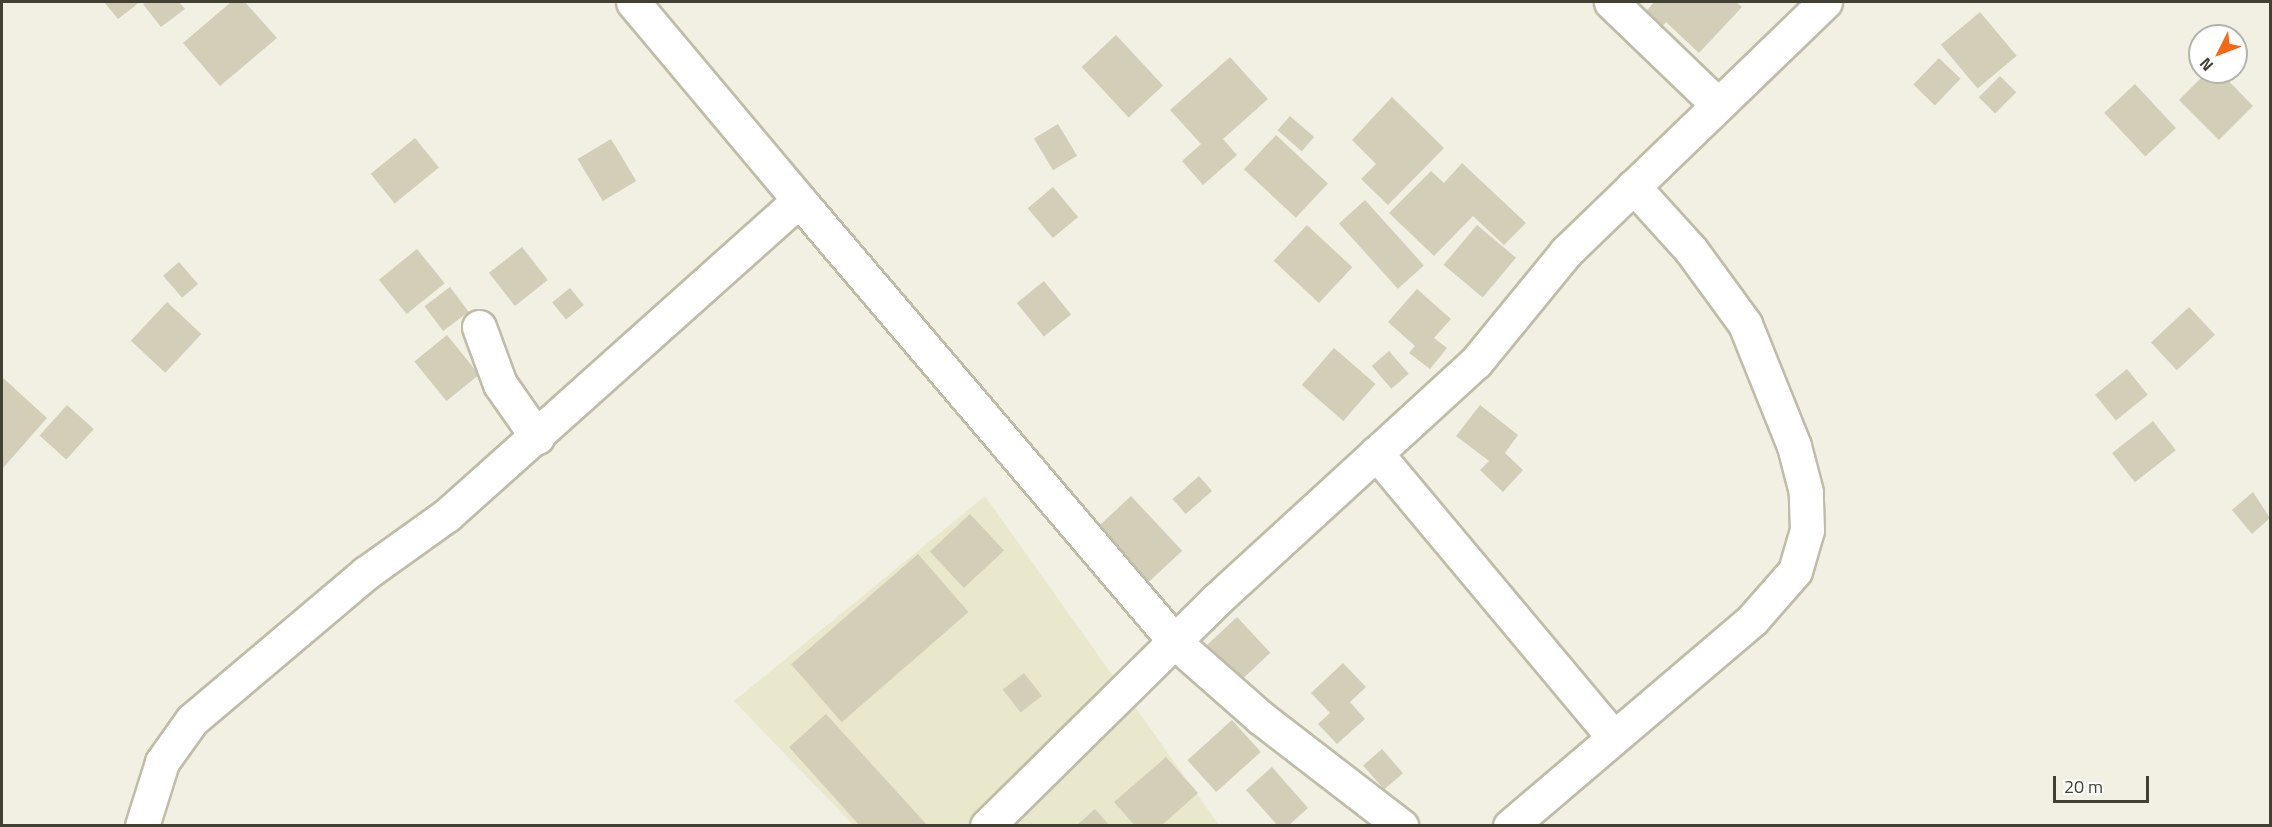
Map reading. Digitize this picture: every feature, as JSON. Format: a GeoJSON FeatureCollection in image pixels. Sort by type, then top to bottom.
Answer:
{"type":"FeatureCollection","features":[{"type":"Feature","properties":{"kind":"street"},"geometry":{"type":"LineString","coordinates":[[633,2],[1177,644],[1261,718],[1401,825]]}},
{"type":"Feature","properties":{"kind":"street"},"geometry":{"type":"LineString","coordinates":[[1611,2],[1717,104]]}},
{"type":"Feature","properties":{"kind":"street"},"geometry":{"type":"LineString","coordinates":[[987,825],[1177,644],[1216,600],[1476,362],[1566,252],[1825,2]]}},
{"type":"Feature","properties":{"kind":"street"},"geometry":{"type":"LineString","coordinates":[[1510,825],[1777,594],[1795,571],[1807,530],[1806,492],[1794,446],[1745,324],[1691,250],[1633,186]]}},
{"type":"Feature","properties":{"kind":"street"},"geometry":{"type":"LineString","coordinates":[[142,825],[162,762],[192,720],[537,437],[800,200]]}},
{"type":"Feature","properties":{"kind":"street"},"geometry":{"type":"LineString","coordinates":[[479,327],[500,384],[537,437]]}},
{"type":"Feature","properties":{"kind":"street"},"geometry":{"type":"LineString","coordinates":[[1376,453],[1613,736]]}},
{"type":"Feature","properties":{"kind":"shaded area"},"geometry":{"type":"Polygon","coordinates":[[[985,496],[1219,825],[853,825],[734,701],[985,496]]]}},
{"type":"Feature","properties":{"kind":"building"},"geometry":{"type":"Polygon","coordinates":[[[104,2],[140,2],[118,19],[104,2]]]}},
{"type":"Feature","properties":{"kind":"building"},"geometry":{"type":"Polygon","coordinates":[[[179,2],[185,9],[161,27],[143,4],[179,2]]]}},
{"type":"Feature","properties":{"kind":"building"},"geometry":{"type":"Polygon","coordinates":[[[231,2],[245,2],[277,38],[220,86],[183,43],[231,2]]]}},
{"type":"Feature","properties":{"kind":"building"},"geometry":{"type":"Polygon","coordinates":[[[1654,2],[1736,2],[1742,7],[1699,53],[1666,22],[1660,29],[1643,15],[1654,2]]]}},
{"type":"Feature","properties":{"kind":"building"},"geometry":{"type":"Polygon","coordinates":[[[1980,12],[2017,56],[1978,88],[1941,45],[1980,12]]]}},
{"type":"Feature","properties":{"kind":"building"},"geometry":{"type":"Polygon","coordinates":[[[1116,35],[1163,85],[1129,118],[1082,67],[1116,35]]]}},
{"type":"Feature","properties":{"kind":"building"},"geometry":{"type":"Polygon","coordinates":[[[1230,57],[1268,99],[1223,139],[1237,155],[1203,185],[1182,161],[1201,144],[1170,110],[1230,57]]]}},
{"type":"Feature","properties":{"kind":"building"},"geometry":{"type":"Polygon","coordinates":[[[1939,58],[1961,79],[1935,105],[1913,85],[1939,58]]]}},
{"type":"Feature","properties":{"kind":"building"},"geometry":{"type":"Polygon","coordinates":[[[2000,76],[2016,92],[1995,113],[1979,97],[2000,76]]]}},
{"type":"Feature","properties":{"kind":"building"},"geometry":{"type":"Polygon","coordinates":[[[2135,84],[2176,128],[2145,157],[2104,113],[2135,84]]]}},
{"type":"Feature","properties":{"kind":"building"},"geometry":{"type":"Polygon","coordinates":[[[2195,84],[2232,84],[2253,106],[2219,140],[2179,100],[2195,84]]]}},
{"type":"Feature","properties":{"kind":"building"},"geometry":{"type":"Polygon","coordinates":[[[1392,97],[1444,148],[1388,205],[1361,179],[1376,164],[1352,140],[1392,97]]]}},
{"type":"Feature","properties":{"kind":"building"},"geometry":{"type":"Polygon","coordinates":[[[1290,116],[1314,137],[1302,151],[1278,130],[1290,116]]]}},
{"type":"Feature","properties":{"kind":"building"},"geometry":{"type":"Polygon","coordinates":[[[1058,124],[1077,156],[1053,170],[1034,138],[1058,124]]]}},
{"type":"Feature","properties":{"kind":"building"},"geometry":{"type":"Polygon","coordinates":[[[1276,135],[1328,183],[1296,218],[1244,169],[1276,135]]]}},
{"type":"Feature","properties":{"kind":"building"},"geometry":{"type":"Polygon","coordinates":[[[415,138],[439,168],[395,203],[371,174],[415,138]]]}},
{"type":"Feature","properties":{"kind":"building"},"geometry":{"type":"Polygon","coordinates":[[[611,139],[636,181],[603,201],[578,159],[611,139]]]}},
{"type":"Feature","properties":{"kind":"building"},"geometry":{"type":"Polygon","coordinates":[[[1462,163],[1526,223],[1504,245],[1473,216],[1434,256],[1389,213],[1431,171],[1444,183],[1462,163]]]}},
{"type":"Feature","properties":{"kind":"building"},"geometry":{"type":"Polygon","coordinates":[[[1053,187],[1078,217],[1053,238],[1028,208],[1053,187]]]}},
{"type":"Feature","properties":{"kind":"building"},"geometry":{"type":"Polygon","coordinates":[[[1365,200],[1424,265],[1398,289],[1339,223],[1365,200]]]}},
{"type":"Feature","properties":{"kind":"building"},"geometry":{"type":"Polygon","coordinates":[[[1307,225],[1352,267],[1319,303],[1274,261],[1307,225]]]}},
{"type":"Feature","properties":{"kind":"building"},"geometry":{"type":"Polygon","coordinates":[[[1477,225],[1516,258],[1483,298],[1444,265],[1477,225]]]}},
{"type":"Feature","properties":{"kind":"building"},"geometry":{"type":"Polygon","coordinates":[[[522,247],[548,280],[515,306],[489,273],[522,247]]]}},
{"type":"Feature","properties":{"kind":"building"},"geometry":{"type":"Polygon","coordinates":[[[417,249],[445,283],[407,314],[379,280],[417,249]]]}},
{"type":"Feature","properties":{"kind":"building"},"geometry":{"type":"Polygon","coordinates":[[[179,262],[198,284],[182,298],[163,276],[179,262]]]}},
{"type":"Feature","properties":{"kind":"building"},"geometry":{"type":"Polygon","coordinates":[[[1044,281],[1071,314],[1044,336],[1017,303],[1044,281]]]}},
{"type":"Feature","properties":{"kind":"building"},"geometry":{"type":"Polygon","coordinates":[[[450,287],[469,312],[443,331],[424,306],[450,287]]]}},
{"type":"Feature","properties":{"kind":"building"},"geometry":{"type":"Polygon","coordinates":[[[570,288],[584,305],[566,320],[552,302],[570,288]]]}},
{"type":"Feature","properties":{"kind":"building"},"geometry":{"type":"Polygon","coordinates":[[[1417,289],[1451,319],[1434,338],[1447,348],[1430,369],[1409,353],[1415,346],[1388,322],[1417,289]]]}},
{"type":"Feature","properties":{"kind":"building"},"geometry":{"type":"Polygon","coordinates":[[[167,302],[201,334],[165,373],[131,341],[167,302]]]}},
{"type":"Feature","properties":{"kind":"building"},"geometry":{"type":"Polygon","coordinates":[[[2189,307],[2215,335],[2177,370],[2151,342],[2189,307]]]}},
{"type":"Feature","properties":{"kind":"building"},"geometry":{"type":"Polygon","coordinates":[[[447,335],[479,375],[446,401],[414,361],[447,335]]]}},
{"type":"Feature","properties":{"kind":"building"},"geometry":{"type":"Polygon","coordinates":[[[1334,348],[1376,384],[1343,421],[1302,385],[1334,348]]]}},
{"type":"Feature","properties":{"kind":"building"},"geometry":{"type":"Polygon","coordinates":[[[1389,351],[1409,374],[1391,389],[1372,366],[1389,351]]]}},
{"type":"Feature","properties":{"kind":"building"},"geometry":{"type":"Polygon","coordinates":[[[2127,369],[2148,395],[2116,420],[2095,395],[2127,369]]]}},
{"type":"Feature","properties":{"kind":"building"},"geometry":{"type":"Polygon","coordinates":[[[2,377],[47,418],[3,468],[2,467],[2,377]]]}},
{"type":"Feature","properties":{"kind":"building"},"geometry":{"type":"Polygon","coordinates":[[[67,405],[94,429],[66,460],[40,435],[67,405]]]}},
{"type":"Feature","properties":{"kind":"building"},"geometry":{"type":"Polygon","coordinates":[[[1480,405],[1518,435],[1505,453],[1523,470],[1503,492],[1480,470],[1489,461],[1456,436],[1480,405]]]}},
{"type":"Feature","properties":{"kind":"building"},"geometry":{"type":"Polygon","coordinates":[[[2153,421],[2176,450],[2135,482],[2112,453],[2153,421]]]}},
{"type":"Feature","properties":{"kind":"building"},"geometry":{"type":"Polygon","coordinates":[[[1199,476],[1212,491],[1186,514],[1173,499],[1199,476]]]}},
{"type":"Feature","properties":{"kind":"building"},"geometry":{"type":"Polygon","coordinates":[[[2253,492],[2270,518],[2252,534],[2232,510],[2253,492]]]}},
{"type":"Feature","properties":{"kind":"building"},"geometry":{"type":"Polygon","coordinates":[[[1131,496],[1182,551],[1149,582],[1098,527],[1131,496]]]}},
{"type":"Feature","properties":{"kind":"building"},"geometry":{"type":"Polygon","coordinates":[[[970,514],[1004,551],[964,588],[930,552],[970,514]]]}},
{"type":"Feature","properties":{"kind":"building"},"geometry":{"type":"Polygon","coordinates":[[[918,554],[969,612],[842,722],[791,664],[918,554]]]}},
{"type":"Feature","properties":{"kind":"building"},"geometry":{"type":"Polygon","coordinates":[[[1237,617],[1270,653],[1238,684],[1204,648],[1237,617]]]}},
{"type":"Feature","properties":{"kind":"building"},"geometry":{"type":"Polygon","coordinates":[[[1343,663],[1366,687],[1350,702],[1365,719],[1337,744],[1318,724],[1330,713],[1311,693],[1343,663]]]}},
{"type":"Feature","properties":{"kind":"building"},"geometry":{"type":"Polygon","coordinates":[[[1024,673],[1042,696],[1021,712],[1003,690],[1024,673]]]}},
{"type":"Feature","properties":{"kind":"building"},"geometry":{"type":"Polygon","coordinates":[[[826,714],[928,826],[860,826],[789,747],[826,714]]]}},
{"type":"Feature","properties":{"kind":"building"},"geometry":{"type":"Polygon","coordinates":[[[1232,720],[1261,752],[1216,792],[1187,760],[1232,720]]]}},
{"type":"Feature","properties":{"kind":"building"},"geometry":{"type":"Polygon","coordinates":[[[1382,749],[1403,773],[1384,790],[1363,765],[1382,749]]]}},
{"type":"Feature","properties":{"kind":"building"},"geometry":{"type":"Polygon","coordinates":[[[1166,757],[1198,793],[1161,826],[1135,826],[1114,802],[1166,757]]]}},
{"type":"Feature","properties":{"kind":"building"},"geometry":{"type":"Polygon","coordinates":[[[1272,767],[1308,808],[1288,826],[1278,826],[1246,790],[1272,767]]]}},
{"type":"Feature","properties":{"kind":"building"},"geometry":{"type":"Polygon","coordinates":[[[1095,809],[1110,826],[1076,826],[1095,809]]]}}]}
